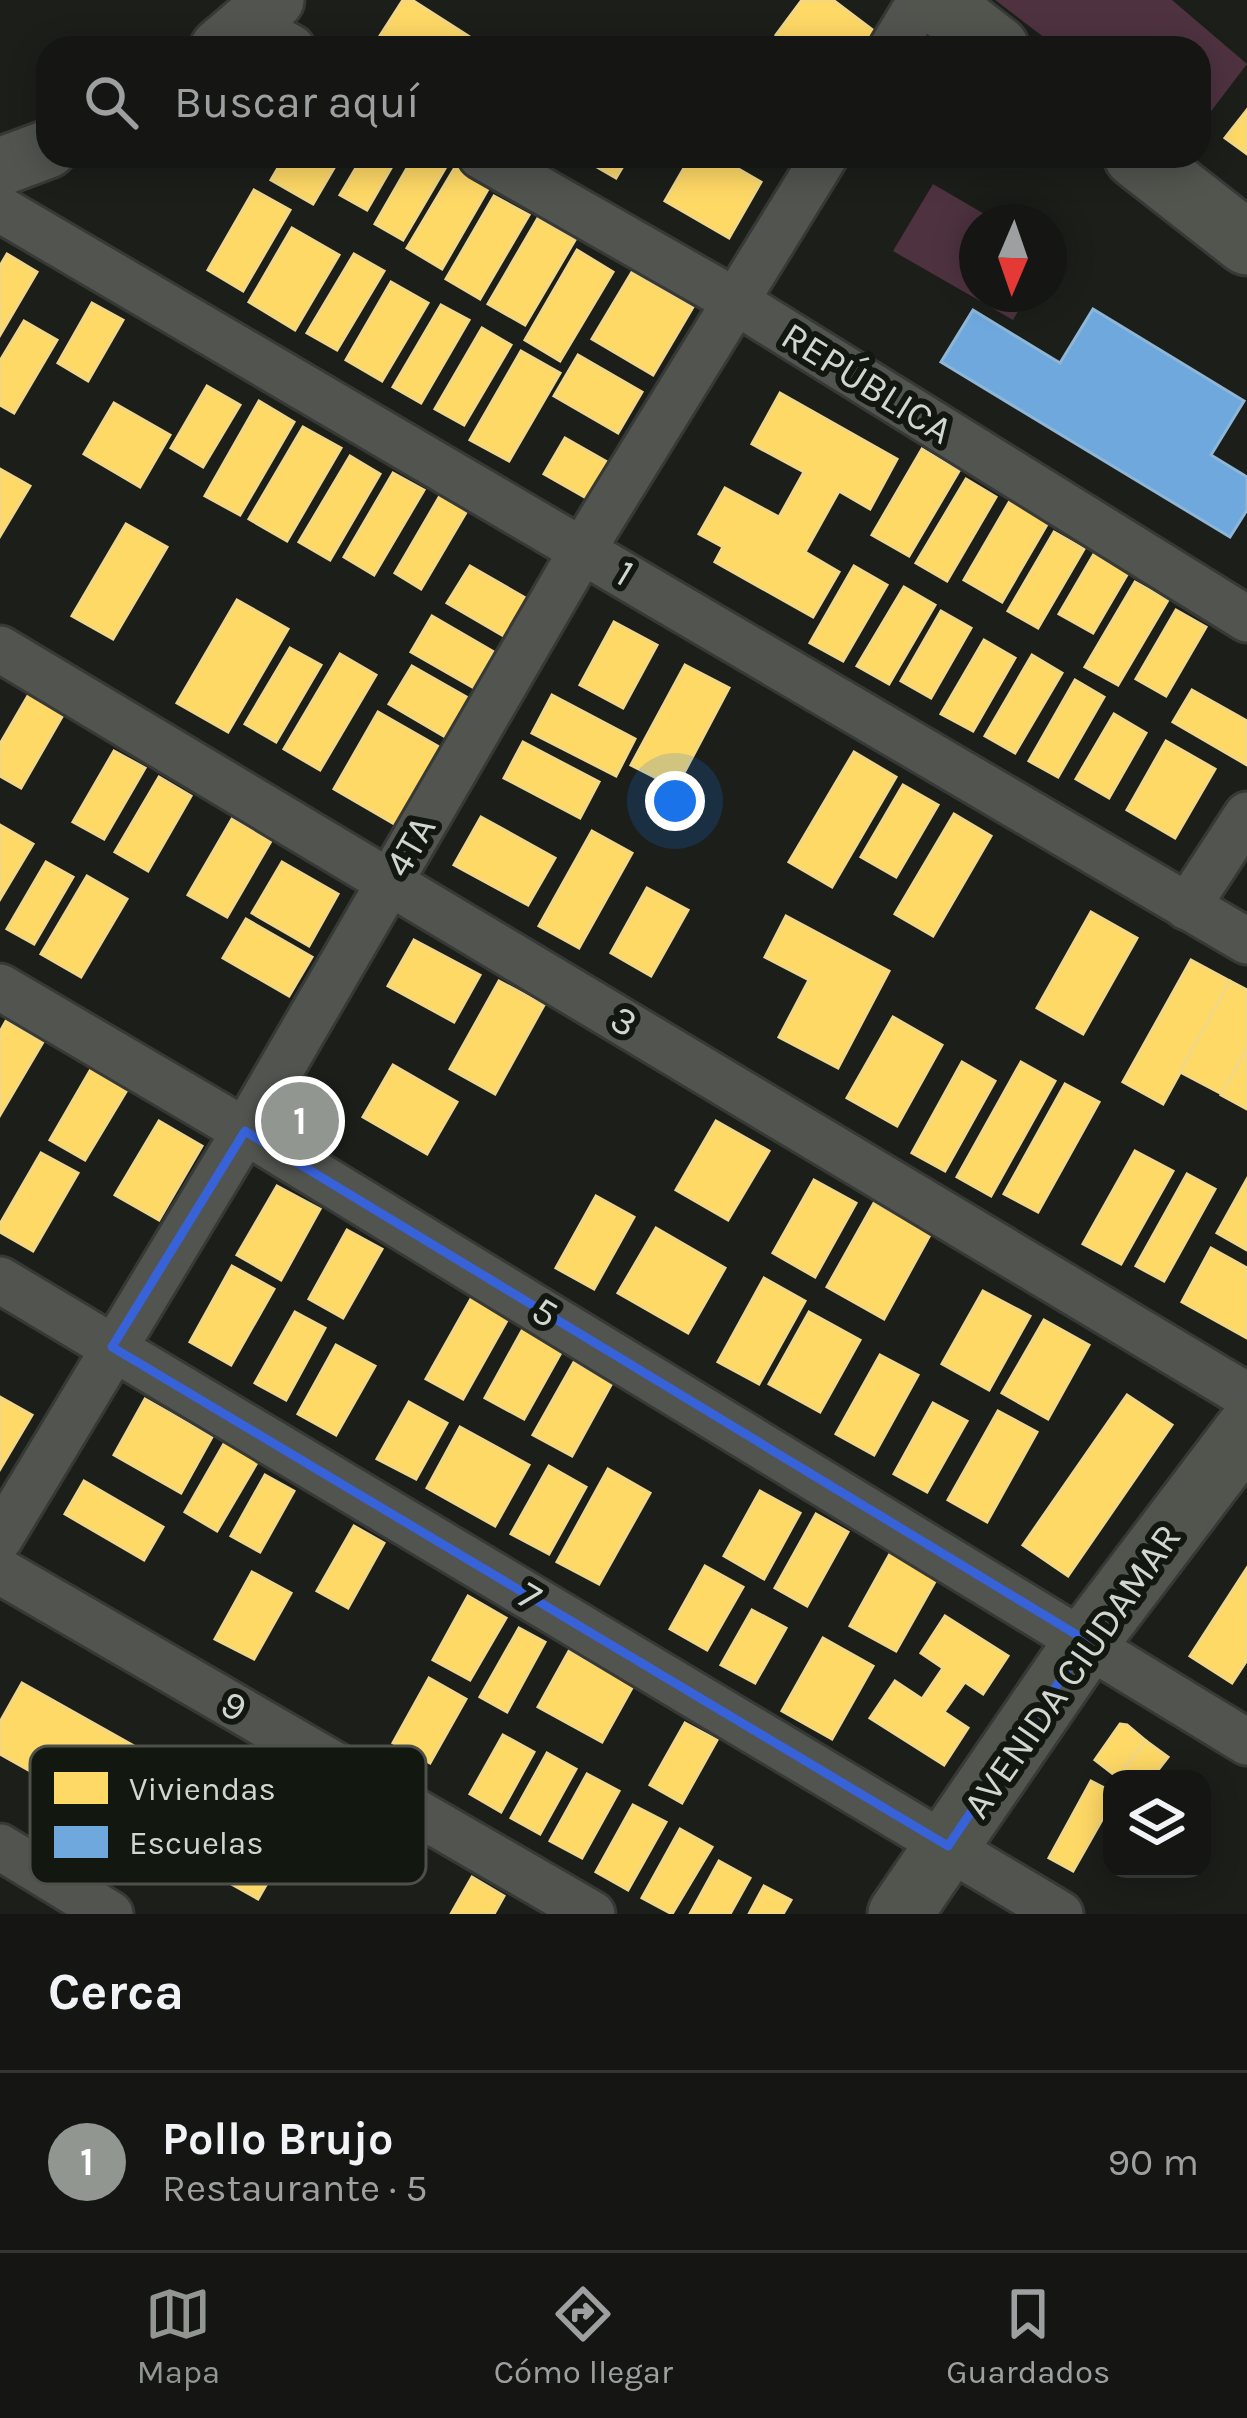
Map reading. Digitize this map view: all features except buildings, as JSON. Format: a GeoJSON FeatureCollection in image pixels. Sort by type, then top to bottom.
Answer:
{"type":"FeatureCollection","features":[{"type":"Feature","properties":{"kind":"main road"},"geometry":{"type":"LineString","coordinates":[[935,0],[982,36]]}},
{"type":"Feature","properties":{"kind":"main road"},"geometry":{"type":"LineString","coordinates":[[1151,168],[1247,243]]}},
{"type":"Feature","properties":{"kind":"main road","name":"AVENIDA CIUDAMAR"},"geometry":{"type":"LineString","coordinates":[[900,1914],[1087,1641],[1247,1430]]}},
{"type":"Feature","properties":{"kind":"street"},"geometry":{"type":"LineString","coordinates":[[899,36],[921,0]]}},
{"type":"Feature","properties":{"kind":"street"},"geometry":{"type":"LineString","coordinates":[[0,167],[36,154]]}},
{"type":"Feature","properties":{"kind":"street","name":"REPÚBLICA"},"geometry":{"type":"LineString","coordinates":[[502,168],[735,301],[1247,620]]}},
{"type":"Feature","properties":{"kind":"street","name":"4TA"},"geometry":{"type":"LineString","coordinates":[[0,1538],[245,1131],[583,548],[818,168]]}},
{"type":"Feature","properties":{"kind":"street","name":"1"},"geometry":{"type":"LineString","coordinates":[[0,209],[1247,941]]}},
{"type":"Feature","properties":{"kind":"street","name":"3"},"geometry":{"type":"LineString","coordinates":[[0,649],[1247,1396]]}},
{"type":"Feature","properties":{"kind":"street"},"geometry":{"type":"LineString","coordinates":[[1187,907],[1247,814]]}},
{"type":"Feature","properties":{"kind":"street","name":"5"},"geometry":{"type":"LineString","coordinates":[[0,987],[245,1131],[1247,1742]]}},
{"type":"Feature","properties":{"kind":"street","name":"7"},"geometry":{"type":"LineString","coordinates":[[0,1280],[1060,1914]]}},
{"type":"Feature","properties":{"kind":"street","name":"9"},"geometry":{"type":"LineString","coordinates":[[0,1571],[302,1746]]}},
{"type":"Feature","properties":{"kind":"street","name":"9"},"geometry":{"type":"LineString","coordinates":[[426,1818],[592,1914]]}},
{"type":"Feature","properties":{"kind":"street"},"geometry":{"type":"LineString","coordinates":[[0,1847],[30,1865]]}},
{"type":"Feature","properties":{"kind":"street"},"geometry":{"type":"LineString","coordinates":[[61,1884],[110,1914]]}},
{"type":"Feature","properties":{"kind":"highlighted area"},"geometry":{"type":"Polygon","coordinates":[[[245,1131],[1087,1641],[948,1846],[112,1347],[245,1131]]]}},
{"type":"Feature","properties":{"kind":"shaded area"},"geometry":{"type":"Polygon","coordinates":[[[995,0],[1172,0],[1247,64],[1211,111],[1211,36],[1042,36],[995,0]]]}},
{"type":"Feature","properties":{"kind":"shaded area"},"geometry":{"type":"Polygon","coordinates":[[[933,184],[967,204],[959,204],[959,289],[893,251],[933,184]]]}},
{"type":"Feature","properties":{"kind":"place","name":"Pollo Brujo"},"geometry":{"type":"Point","coordinates":[300,1121]}}]}
